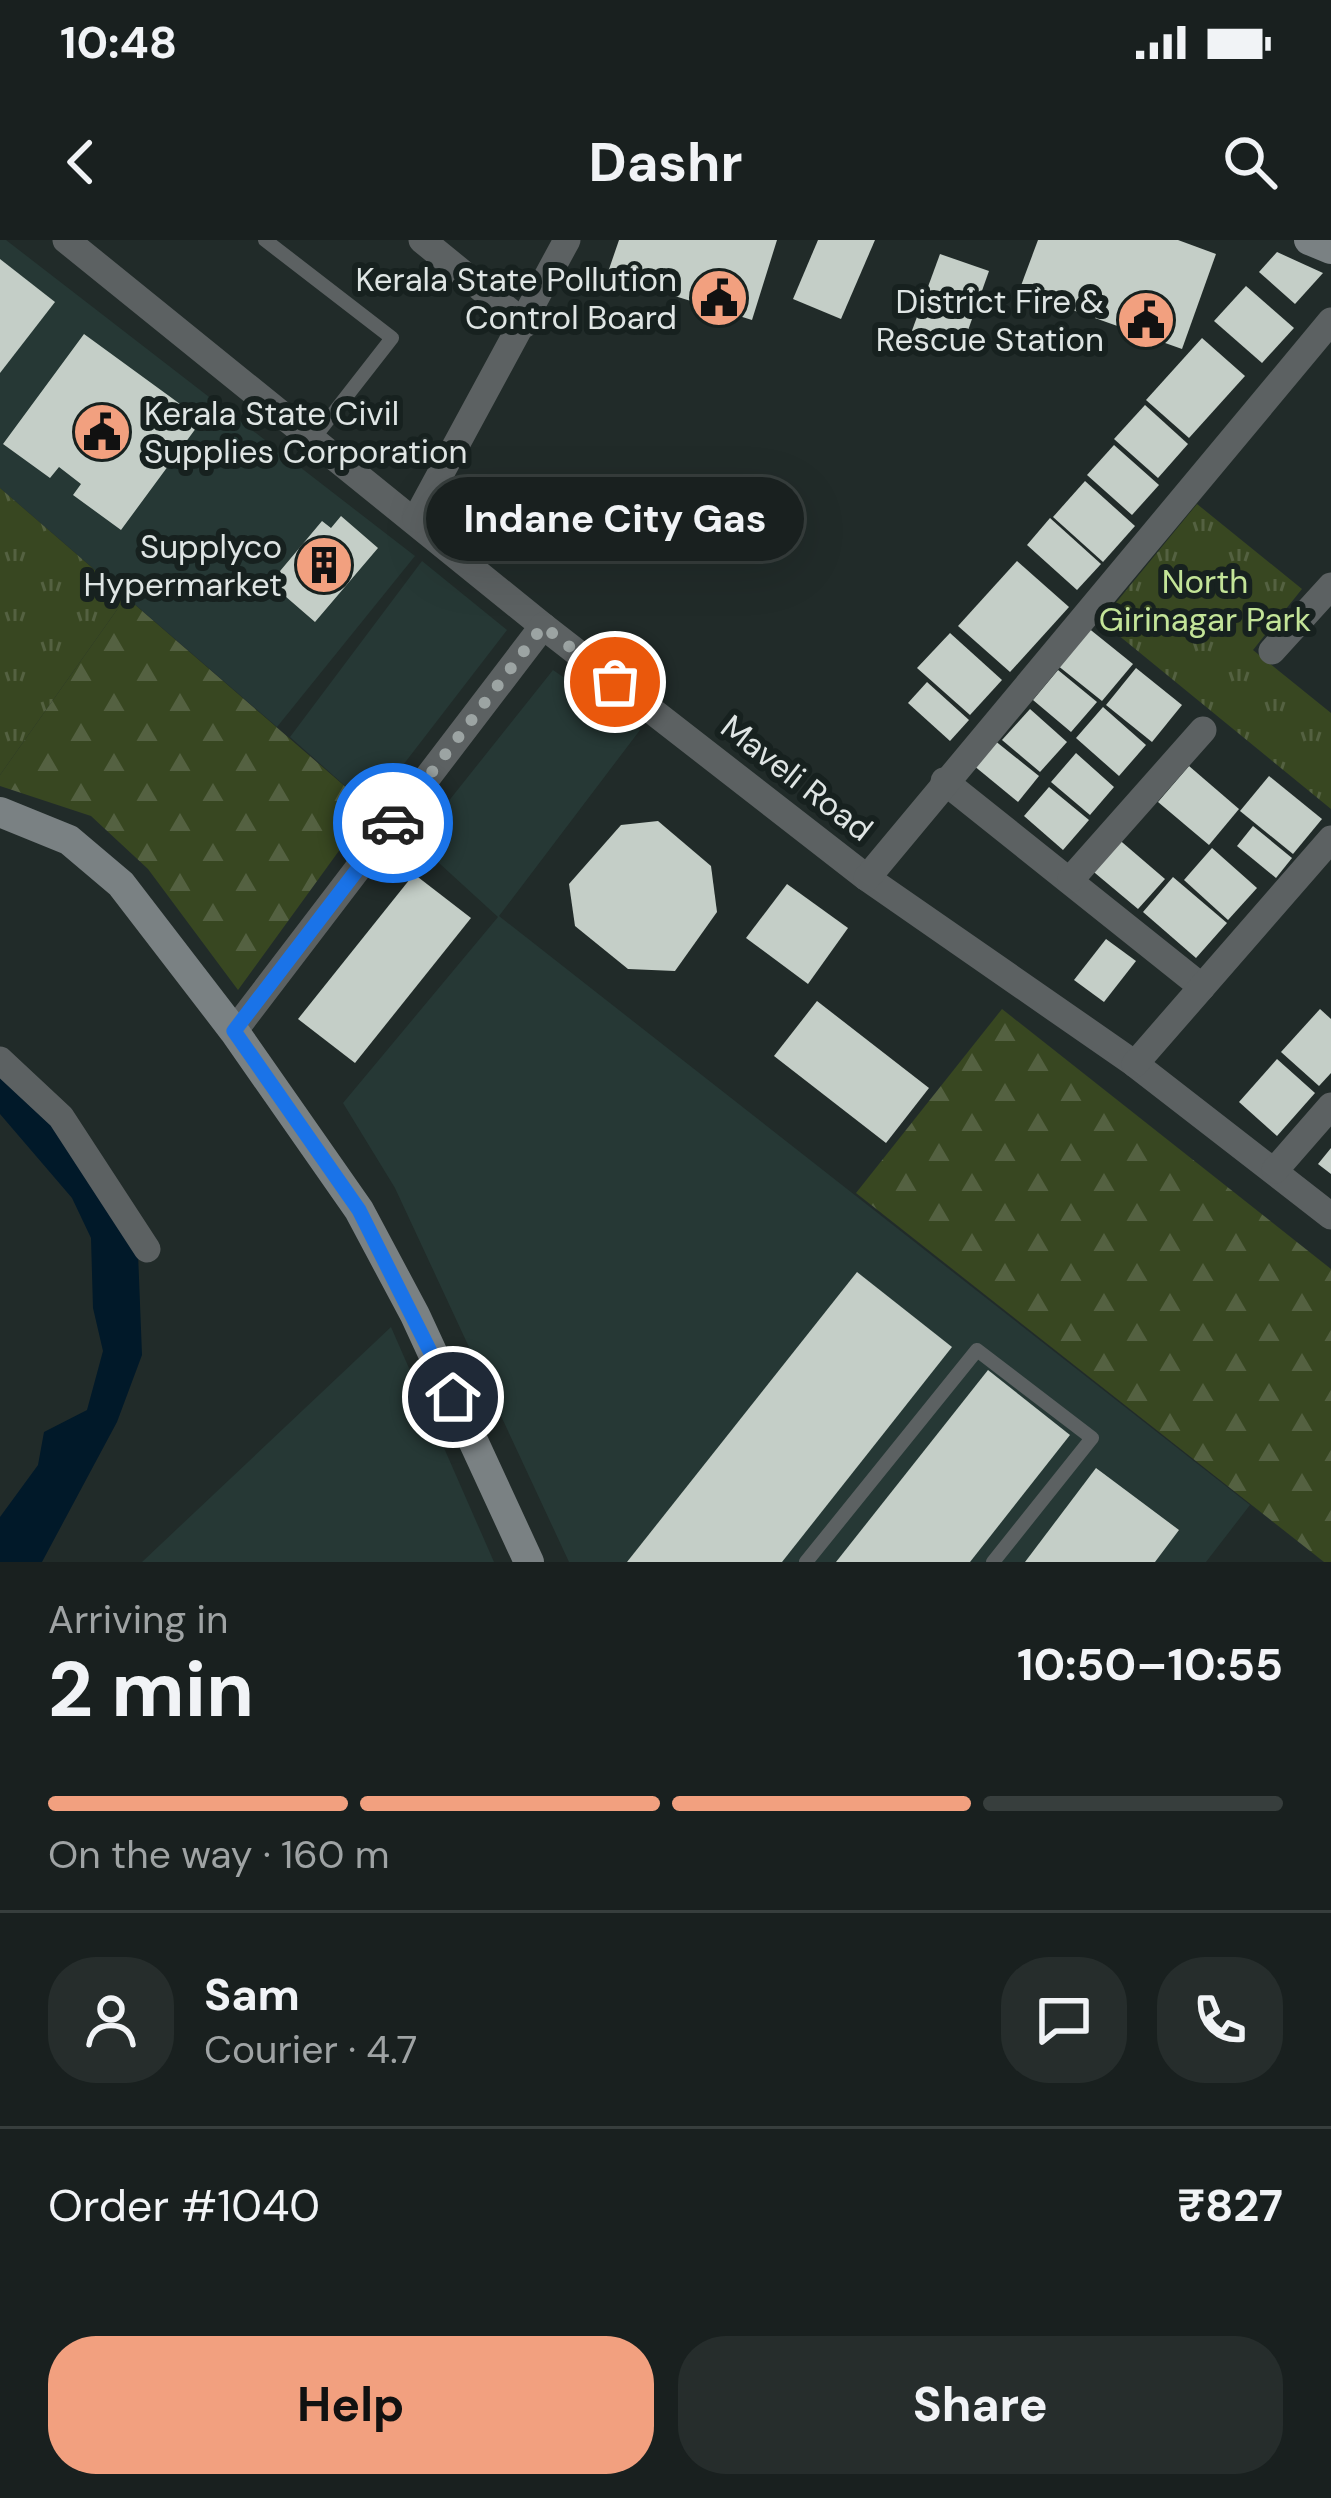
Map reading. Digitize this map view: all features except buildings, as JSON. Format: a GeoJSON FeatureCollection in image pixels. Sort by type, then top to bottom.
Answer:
{"type":"FeatureCollection","features":[{"type":"Feature","properties":{"kind":"street","name":"Maveli Road"},"geometry":{"type":"LineString","coordinates":[[66,240],[543,626],[867,878],[1135,1064],[1331,1216]]}},
{"type":"Feature","properties":{"kind":"street"},"geometry":{"type":"LineString","coordinates":[[422,240],[525,324]]}},
{"type":"Feature","properties":{"kind":"street"},"geometry":{"type":"LineString","coordinates":[[416,519],[567,240]]}},
{"type":"Feature","properties":{"kind":"street"},"geometry":{"type":"LineString","coordinates":[[1309,240],[1331,249]]}},
{"type":"Feature","properties":{"kind":"street"},"geometry":{"type":"LineString","coordinates":[[867,878],[944,781],[1319,360],[1331,321]]}},
{"type":"Feature","properties":{"kind":"street"},"geometry":{"type":"LineString","coordinates":[[1272,651],[1331,586]]}},
{"type":"Feature","properties":{"kind":"street"},"geometry":{"type":"LineString","coordinates":[[234,1031],[543,626]]}},
{"type":"Feature","properties":{"kind":"street"},"geometry":{"type":"LineString","coordinates":[[1071,879],[1203,730]]}},
{"type":"Feature","properties":{"kind":"street"},"geometry":{"type":"LineString","coordinates":[[944,781],[1202,987]]}},
{"type":"Feature","properties":{"kind":"street"},"geometry":{"type":"LineString","coordinates":[[0,812],[69,841],[121,884],[234,1031],[359,1210],[415,1315],[530,1562]]}},
{"type":"Feature","properties":{"kind":"street"},"geometry":{"type":"LineString","coordinates":[[1135,1064],[1331,839]]}},
{"type":"Feature","properties":{"kind":"street"},"geometry":{"type":"LineString","coordinates":[[0,1060],[61,1117],[147,1249]]}},
{"type":"Feature","properties":{"kind":"street"},"geometry":{"type":"LineString","coordinates":[[1275,1170],[1331,1106]]}},
{"type":"Feature","properties":{"kind":"lane"},"geometry":{"type":"LineString","coordinates":[[265,240],[392,338],[314,438]]}},
{"type":"Feature","properties":{"kind":"lane"},"geometry":{"type":"LineString","coordinates":[[806,1562],[977,1350],[1091,1438],[993,1562]]}},
{"type":"Feature","properties":{"kind":"shaded area"},"geometry":{"type":"Polygon","coordinates":[[[0,240],[6,240],[415,556],[277,727],[0,488],[0,240]]]}},
{"type":"Feature","properties":{"kind":"shaded area"},"geometry":{"type":"Polygon","coordinates":[[[422,561],[507,630],[370,808],[290,737],[422,561]]]}},
{"type":"Feature","properties":{"kind":"shaded area"},"geometry":{"type":"Polygon","coordinates":[[[553,670],[640,730],[499,916],[1250,1505],[1206,1562],[569,1562],[395,1188],[343,1103],[498,917],[416,842],[553,670]]]}},
{"type":"Feature","properties":{"kind":"shaded area"},"geometry":{"type":"Polygon","coordinates":[[[391,1327],[494,1562],[142,1562],[391,1327]]]}},
{"type":"Feature","properties":{"kind":"green space"},"geometry":{"type":"Polygon","coordinates":[[[0,488],[126,597],[0,775],[0,488]]]}},
{"type":"Feature","properties":{"kind":"green space","name":"North Girinagar Park"},"geometry":{"type":"Polygon","coordinates":[[[1197,504],[1302,589],[1253,650],[1331,713],[1331,809],[1101,621],[1197,504]]]}},
{"type":"Feature","properties":{"kind":"green space"},"geometry":{"type":"Polygon","coordinates":[[[126,597],[370,808],[238,990],[148,869],[91,816],[0,786],[0,775],[126,597]]]}},
{"type":"Feature","properties":{"kind":"green space"},"geometry":{"type":"Polygon","coordinates":[[[1002,1009],[1331,1269],[1331,1562],[1324,1562],[856,1193],[1002,1009]]]}},
{"type":"Feature","properties":{"kind":"water"},"geometry":{"type":"Polygon","coordinates":[[[0,1065],[57,1119],[138,1253],[142,1355],[117,1422],[42,1562],[0,1562],[0,1517],[38,1465],[44,1432],[87,1410],[103,1351],[93,1308],[91,1238],[72,1198],[0,1114],[0,1065]]]}},
{"type":"Feature","properties":{"kind":"way so far"},"geometry":{"type":"LineString","coordinates":[[393,823],[543,626],[615,682]]}},
{"type":"Feature","properties":{"kind":"place","name":"Kerala State Pollution Control Board"},"geometry":{"type":"Point","coordinates":[719,298]}},
{"type":"Feature","properties":{"kind":"place","name":"District Fire & Rescue Station"},"geometry":{"type":"Point","coordinates":[1146,320]}},
{"type":"Feature","properties":{"kind":"place","name":"Kerala State Civil Supplies Corporation"},"geometry":{"type":"Point","coordinates":[102,432]}},
{"type":"Feature","properties":{"kind":"place","name":"Supplyco Hypermarket"},"geometry":{"type":"Point","coordinates":[324,565]}},
{"type":"Feature","properties":{"kind":"place","name":"Indane City Gas"},"geometry":{"type":"Point","coordinates":[615,682]}},
{"type":"Feature","properties":{"kind":"route"},"geometry":{"type":"LineString","coordinates":[[393,823],[234,1031],[359,1210],[453,1397]]}}]}
